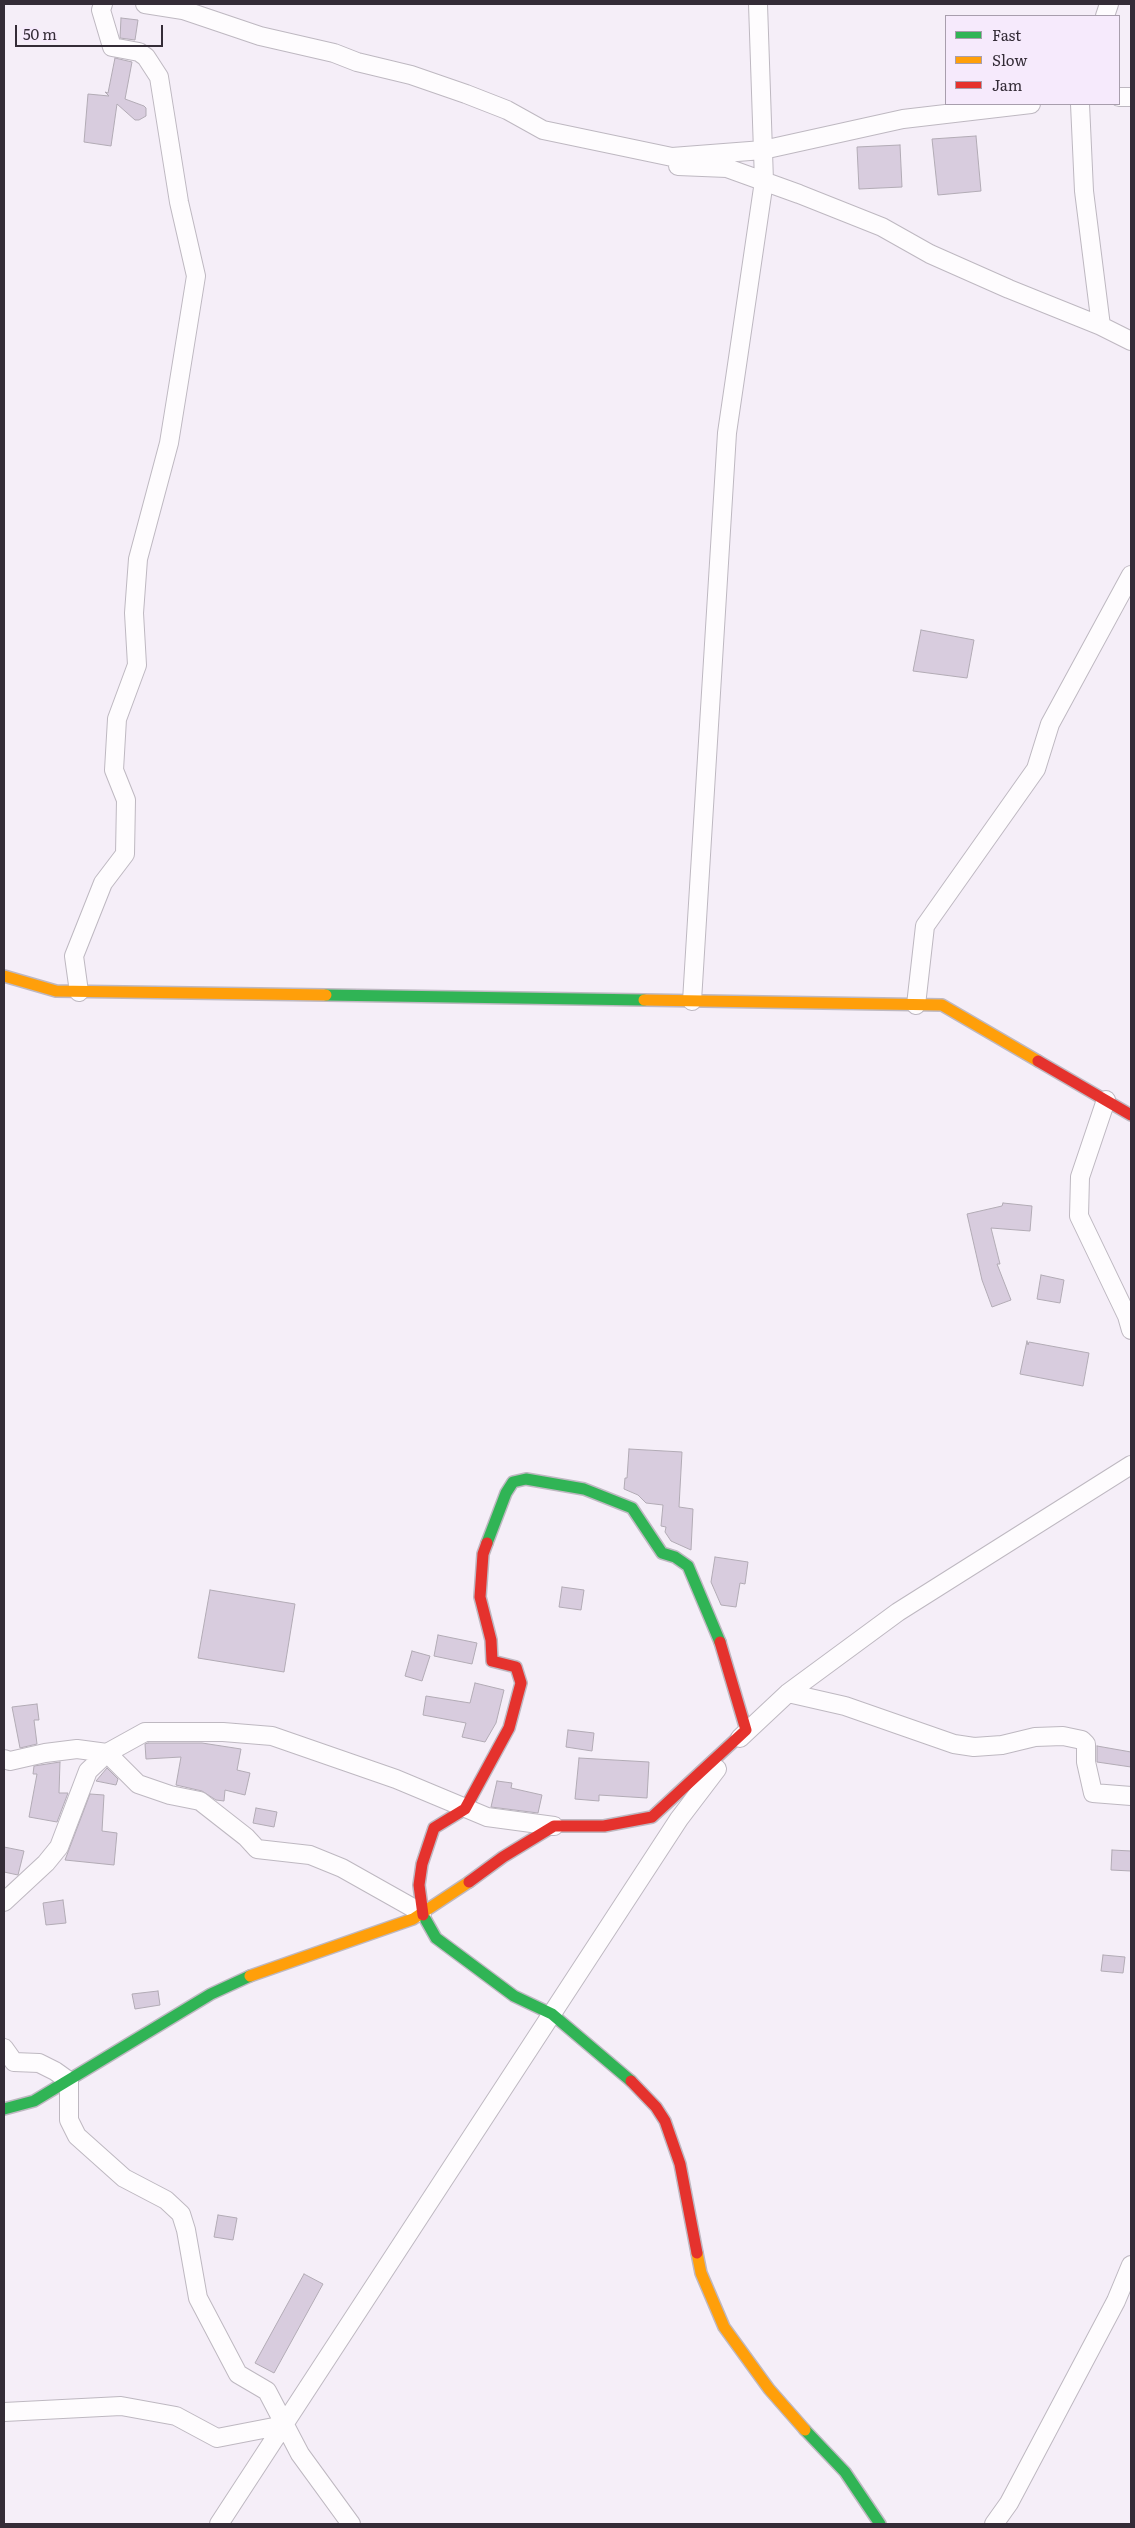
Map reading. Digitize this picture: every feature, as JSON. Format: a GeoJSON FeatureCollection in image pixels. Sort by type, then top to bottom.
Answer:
{"type":"FeatureCollection","features":[{"type":"Feature","properties":{"kind":"street"},"geometry":{"type":"LineString","coordinates":[[79,992],[74,956],[103,884],[125,854],[126,800],[114,770],[117,719],[137,665],[134,613],[138,559],[168,443],[196,276],[179,202],[159,77],[146,57],[138,52],[112,48],[101,10],[103,4]]}},
{"type":"Feature","properties":{"kind":"street"},"geometry":{"type":"LineString","coordinates":[[145,4],[183,10],[260,36],[334,52],[357,62],[411,75],[507,110],[543,130],[672,157],[763,150],[903,119],[1022,105]]}},
{"type":"Feature","properties":{"kind":"street"},"geometry":{"type":"LineString","coordinates":[[692,1001],[727,433],[764,181],[758,4]]}},
{"type":"Feature","properties":{"kind":"street"},"geometry":{"type":"LineString","coordinates":[[1080,105],[1084,191],[1101,326]]}},
{"type":"Feature","properties":{"kind":"street"},"geometry":{"type":"LineString","coordinates":[[637,150],[668,166],[727,168],[764,181],[882,228],[930,254],[1009,289],[1101,326],[1131,341]]}},
{"type":"Feature","properties":{"kind":"street"},"geometry":{"type":"LineString","coordinates":[[916,1005],[925,926],[1036,770],[1050,724],[1131,575]]}},
{"type":"Feature","properties":{"kind":"street"},"geometry":{"type":"LineString","coordinates":[[4,976],[56,991],[79,992],[942,1005],[1131,1115]]}},
{"type":"Feature","properties":{"kind":"street"},"geometry":{"type":"LineString","coordinates":[[1106,1100],[1080,1177],[1079,1216],[1127,1316],[1131,1330]]}},
{"type":"Feature","properties":{"kind":"street"},"geometry":{"type":"LineString","coordinates":[[4,1902],[46,1863],[59,1847],[88,1771],[107,1753],[145,1732],[223,1732],[272,1736],[396,1779],[486,1817],[554,1826],[604,1826],[652,1816],[788,1693],[898,1612],[1131,1465]]}},
{"type":"Feature","properties":{"kind":"street"},"geometry":{"type":"LineString","coordinates":[[746,1730],[717,1630],[688,1566],[675,1557],[662,1553],[632,1508],[584,1489],[526,1479],[513,1482],[506,1493],[483,1554],[480,1596],[491,1640],[492,1660],[516,1667],[521,1683],[509,1728],[465,1808],[434,1828],[422,1864],[419,1885],[422,1913],[436,1938],[514,1996],[552,2014],[642,2091],[665,2121],[688,2194],[701,2273],[724,2327],[769,2389],[794,2419],[845,2472],[880,2524]]}},
{"type":"Feature","properties":{"kind":"street"},"geometry":{"type":"LineString","coordinates":[[788,1693],[845,1706],[954,1744],[974,1747],[1002,1745],[1035,1737],[1063,1736],[1082,1740],[1086,1744],[1086,1762],[1093,1793],[1131,1796]]}},
{"type":"Feature","properties":{"kind":"street"},"geometry":{"type":"LineString","coordinates":[[220,2524],[678,1819],[746,1730]]}},
{"type":"Feature","properties":{"kind":"street"},"geometry":{"type":"LineString","coordinates":[[4,1759],[10,1761],[45,1753],[77,1749],[107,1753],[138,1784],[200,1801],[246,1837],[257,1849],[310,1855],[342,1868],[422,1913]]}},
{"type":"Feature","properties":{"kind":"street"},"geometry":{"type":"LineString","coordinates":[[4,2109],[34,2101],[211,1994],[264,1968],[354,1940],[413,1919],[503,1857],[554,1826]]}},
{"type":"Feature","properties":{"kind":"street"},"geometry":{"type":"LineString","coordinates":[[4,2048],[14,2062],[38,2064],[56,2071],[69,2081]]}},
{"type":"Feature","properties":{"kind":"street"},"geometry":{"type":"LineString","coordinates":[[69,2081],[69,2120],[77,2136],[124,2178],[166,2200],[181,2214],[186,2230],[198,2298],[238,2374],[267,2391],[300,2454],[351,2524]]}},
{"type":"Feature","properties":{"kind":"street"},"geometry":{"type":"LineString","coordinates":[[994,2524],[1009,2503],[1116,2300],[1131,2265]]}},
{"type":"Feature","properties":{"kind":"street"},"geometry":{"type":"LineString","coordinates":[[4,2412],[121,2406],[176,2416],[217,2438],[284,2425]]}},
{"type":"Feature","properties":{"kind":"building"},"geometry":{"type":"Polygon","coordinates":[[[121,18],[138,20],[135,40],[120,38],[121,18]]]}},
{"type":"Feature","properties":{"kind":"building"},"geometry":{"type":"Polygon","coordinates":[[[115,58],[132,62],[125,99],[144,106],[146,108],[146,116],[135,120],[117,104],[111,146],[84,142],[88,94],[109,96],[105,92],[108,93],[115,58]]]}},
{"type":"Feature","properties":{"kind":"building"},"geometry":{"type":"Polygon","coordinates":[[[976,136],[981,191],[938,195],[932,139],[976,136]]]}},
{"type":"Feature","properties":{"kind":"building"},"geometry":{"type":"Polygon","coordinates":[[[900,145],[902,187],[859,189],[857,147],[900,145]]]}},
{"type":"Feature","properties":{"kind":"building"},"geometry":{"type":"Polygon","coordinates":[[[921,630],[974,640],[967,678],[913,671],[921,630]]]}},
{"type":"Feature","properties":{"kind":"building"},"geometry":{"type":"Polygon","coordinates":[[[1003,1203],[1032,1206],[1030,1231],[991,1228],[1000,1264],[997,1264],[1011,1300],[992,1307],[982,1280],[967,1214],[1002,1206],[1003,1203]]]}},
{"type":"Feature","properties":{"kind":"building"},"geometry":{"type":"Polygon","coordinates":[[[1041,1275],[1064,1280],[1060,1303],[1037,1299],[1041,1275]]]}},
{"type":"Feature","properties":{"kind":"building"},"geometry":{"type":"Polygon","coordinates":[[[1027,1341],[1028,1345],[1029,1342],[1089,1353],[1083,1386],[1020,1374],[1027,1341]]]}},
{"type":"Feature","properties":{"kind":"building"},"geometry":{"type":"Polygon","coordinates":[[[629,1449],[682,1452],[679,1507],[693,1509],[691,1550],[671,1541],[665,1532],[666,1527],[661,1526],[663,1505],[646,1503],[638,1495],[624,1489],[625,1478],[627,1478],[629,1449]]]}},
{"type":"Feature","properties":{"kind":"building"},"geometry":{"type":"Polygon","coordinates":[[[715,1557],[748,1562],[745,1584],[740,1583],[736,1607],[721,1605],[711,1582],[715,1557]]]}},
{"type":"Feature","properties":{"kind":"building"},"geometry":{"type":"Polygon","coordinates":[[[562,1587],[584,1590],[581,1610],[559,1607],[562,1587]]]}},
{"type":"Feature","properties":{"kind":"building"},"geometry":{"type":"Polygon","coordinates":[[[210,1590],[295,1604],[284,1672],[198,1658],[210,1590]]]}},
{"type":"Feature","properties":{"kind":"building"},"geometry":{"type":"Polygon","coordinates":[[[438,1635],[477,1643],[472,1664],[434,1656],[438,1635]]]}},
{"type":"Feature","properties":{"kind":"building"},"geometry":{"type":"Polygon","coordinates":[[[412,1651],[430,1656],[422,1681],[405,1676],[412,1651]]]}},
{"type":"Feature","properties":{"kind":"building"},"geometry":{"type":"Polygon","coordinates":[[[475,1683],[504,1690],[496,1723],[485,1742],[462,1737],[466,1723],[423,1715],[426,1696],[470,1703],[475,1683]]]}},
{"type":"Feature","properties":{"kind":"building"},"geometry":{"type":"Polygon","coordinates":[[[37,1704],[39,1720],[34,1720],[37,1744],[20,1748],[12,1707],[37,1704]]]}},
{"type":"Feature","properties":{"kind":"building"},"geometry":{"type":"Polygon","coordinates":[[[568,1730],[594,1733],[592,1751],[566,1747],[568,1730]]]}},
{"type":"Feature","properties":{"kind":"building"},"geometry":{"type":"Polygon","coordinates":[[[202,1743],[241,1749],[237,1770],[250,1773],[245,1795],[225,1790],[224,1801],[216,1800],[202,1791],[176,1785],[181,1757],[146,1759],[145,1744],[202,1743]]]}},
{"type":"Feature","properties":{"kind":"building"},"geometry":{"type":"Polygon","coordinates":[[[1097,1746],[1131,1752],[1131,1767],[1097,1762],[1097,1746]]]}},
{"type":"Feature","properties":{"kind":"building"},"geometry":{"type":"Polygon","coordinates":[[[579,1758],[649,1762],[647,1798],[599,1795],[599,1801],[575,1799],[579,1758]]]}},
{"type":"Feature","properties":{"kind":"building"},"geometry":{"type":"Polygon","coordinates":[[[60,1762],[59,1793],[68,1793],[57,1822],[29,1817],[37,1774],[33,1774],[34,1766],[60,1762]]]}},
{"type":"Feature","properties":{"kind":"building"},"geometry":{"type":"Polygon","coordinates":[[[107,1768],[118,1779],[116,1785],[96,1781],[107,1768]]]}},
{"type":"Feature","properties":{"kind":"building"},"geometry":{"type":"Polygon","coordinates":[[[497,1781],[512,1783],[511,1788],[542,1795],[538,1813],[491,1807],[497,1781]]]}},
{"type":"Feature","properties":{"kind":"building"},"geometry":{"type":"Polygon","coordinates":[[[90,1794],[104,1795],[102,1831],[117,1833],[114,1865],[65,1860],[90,1794]]]}},
{"type":"Feature","properties":{"kind":"building"},"geometry":{"type":"Polygon","coordinates":[[[256,1808],[277,1812],[274,1827],[253,1823],[256,1808]]]}},
{"type":"Feature","properties":{"kind":"building"},"geometry":{"type":"Polygon","coordinates":[[[4,1847],[24,1851],[18,1875],[4,1872],[4,1847]]]}},
{"type":"Feature","properties":{"kind":"building"},"geometry":{"type":"Polygon","coordinates":[[[1112,1850],[1131,1851],[1131,1871],[1111,1870],[1112,1850]]]}},
{"type":"Feature","properties":{"kind":"building"},"geometry":{"type":"Polygon","coordinates":[[[63,1900],[66,1923],[46,1925],[43,1903],[63,1900]]]}},
{"type":"Feature","properties":{"kind":"building"},"geometry":{"type":"Polygon","coordinates":[[[1103,1955],[1125,1957],[1123,1973],[1101,1971],[1103,1955]]]}},
{"type":"Feature","properties":{"kind":"building"},"geometry":{"type":"Polygon","coordinates":[[[158,1991],[160,2005],[135,2009],[132,1994],[158,1991]]]}},
{"type":"Feature","properties":{"kind":"building"},"geometry":{"type":"Polygon","coordinates":[[[218,2215],[237,2218],[233,2240],[214,2237],[218,2215]]]}},
{"type":"Feature","properties":{"kind":"building"},"geometry":{"type":"Polygon","coordinates":[[[304,2274],[323,2284],[274,2373],[255,2363],[304,2274]]]}},
{"type":"Feature","properties":{"kind":"traffic: fast"},"geometry":{"type":"LineString","coordinates":[[326,995],[644,1000]]}},
{"type":"Feature","properties":{"kind":"traffic: fast"},"geometry":{"type":"LineString","coordinates":[[487,1543],[506,1493],[513,1482],[526,1479],[584,1489],[632,1508],[662,1553],[675,1557],[688,1566],[720,1642]]}},
{"type":"Feature","properties":{"kind":"traffic: fast"},"geometry":{"type":"LineString","coordinates":[[423,1915],[436,1938],[514,1996],[552,2014],[631,2081]]}},
{"type":"Feature","properties":{"kind":"traffic: fast"},"geometry":{"type":"LineString","coordinates":[[4,2109],[34,2101],[211,1994],[250,1976]]}},
{"type":"Feature","properties":{"kind":"traffic: fast"},"geometry":{"type":"LineString","coordinates":[[805,2430],[845,2472],[880,2524]]}},
{"type":"Feature","properties":{"kind":"traffic: slow"},"geometry":{"type":"LineString","coordinates":[[4,976],[56,991],[326,995]]}},
{"type":"Feature","properties":{"kind":"traffic: slow"},"geometry":{"type":"LineString","coordinates":[[644,1000],[942,1005],[1038,1061]]}},
{"type":"Feature","properties":{"kind":"traffic: slow"},"geometry":{"type":"LineString","coordinates":[[250,1976],[413,1919],[469,1882]]}},
{"type":"Feature","properties":{"kind":"traffic: slow"},"geometry":{"type":"LineString","coordinates":[[697,2253],[701,2273],[724,2327],[769,2389],[805,2430]]}},
{"type":"Feature","properties":{"kind":"traffic: jam"},"geometry":{"type":"LineString","coordinates":[[1038,1061],[1131,1115]]}},
{"type":"Feature","properties":{"kind":"traffic: jam"},"geometry":{"type":"LineString","coordinates":[[423,1915],[419,1885],[422,1864],[434,1828],[465,1809],[509,1728],[521,1683],[516,1667],[492,1661],[491,1640],[480,1597],[483,1554],[487,1543]]}},
{"type":"Feature","properties":{"kind":"traffic: jam"},"geometry":{"type":"LineString","coordinates":[[469,1882],[503,1857],[554,1826],[604,1826],[652,1817],[746,1730],[720,1642]]}},
{"type":"Feature","properties":{"kind":"traffic: jam"},"geometry":{"type":"LineString","coordinates":[[631,2081],[656,2107],[665,2121],[680,2164],[697,2253]]}}]}
